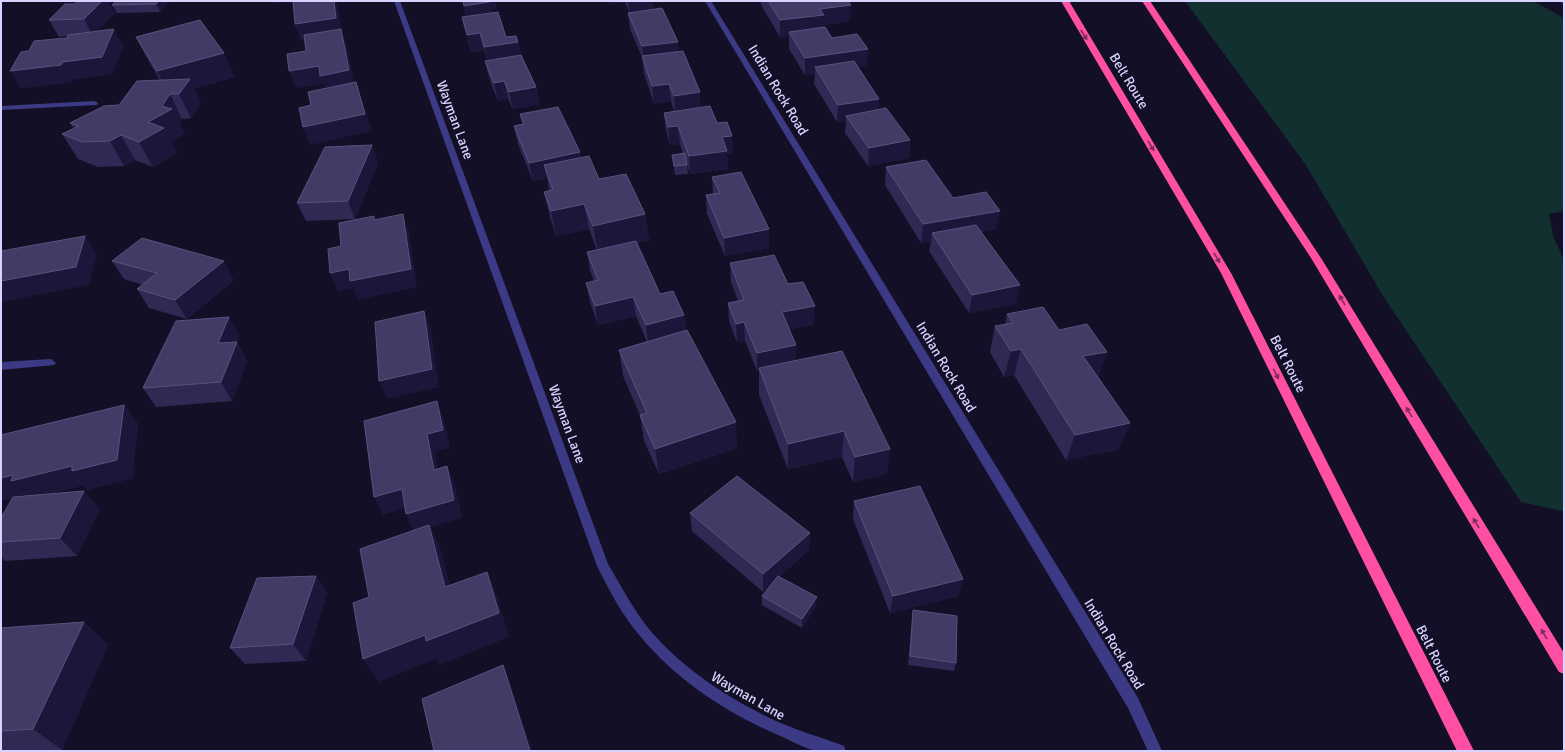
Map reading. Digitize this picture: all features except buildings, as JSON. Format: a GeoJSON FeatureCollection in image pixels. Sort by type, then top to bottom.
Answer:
{"type":"FeatureCollection","features":[{"type":"Feature","properties":{"kind":"highway","name":"Belt Route"},"geometry":{"type":"LineString","coordinates":[[1065,1],[1226,273],[1466,751]]}},
{"type":"Feature","properties":{"kind":"highway"},"geometry":{"type":"LineString","coordinates":[[1146,1],[1316,258],[1564,667]]}},
{"type":"Feature","properties":{"kind":"street","name":"Wayman Lane"},"geometry":{"type":"LineString","coordinates":[[397,1],[603,566],[619,595],[638,624],[663,652],[692,678],[726,702],[763,723],[804,740],[839,751]]}},
{"type":"Feature","properties":{"kind":"street","name":"Indian Rock Road"},"geometry":{"type":"LineString","coordinates":[[708,1],[1133,703],[1155,751]]}},
{"type":"Feature","properties":{"kind":"street"},"geometry":{"type":"LineString","coordinates":[[1,108],[94,103]]}},
{"type":"Feature","properties":{"kind":"street"},"geometry":{"type":"LineString","coordinates":[[1,366],[51,362]]}},
{"type":"Feature","properties":{"kind":"green space"},"geometry":{"type":"Polygon","coordinates":[[[1185,1],[1533,1],[1564,18],[1564,211],[1549,214],[1553,236],[1564,260],[1564,513],[1562,511],[1521,502],[1383,296],[1306,165],[1185,1]]]}}]}
